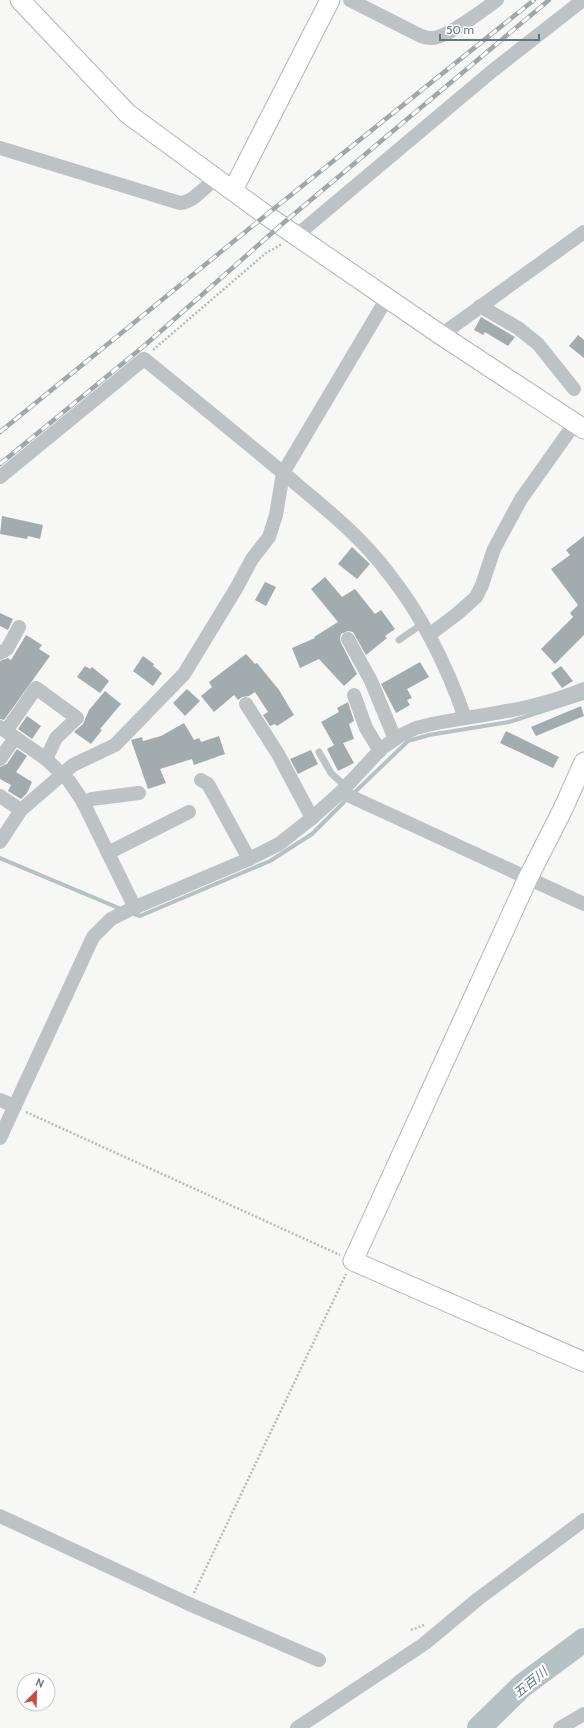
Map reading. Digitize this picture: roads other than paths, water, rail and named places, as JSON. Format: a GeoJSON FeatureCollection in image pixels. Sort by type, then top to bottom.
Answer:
{"type":"FeatureCollection","features":[{"type":"Feature","properties":{"kind":"street"},"geometry":{"type":"LineString","coordinates":[[20,0],[128,114],[215,179],[233,190],[440,335],[579,426],[521,499],[494,549],[482,585],[476,597],[457,614],[425,630]]}},
{"type":"Feature","properties":{"kind":"street"},"geometry":{"type":"LineString","coordinates":[[233,190],[330,0]]}},
{"type":"Feature","properties":{"kind":"street"},"geometry":{"type":"LineString","coordinates":[[350,0],[421,36],[431,38],[442,36],[469,20],[496,0]]}},
{"type":"Feature","properties":{"kind":"street"},"geometry":{"type":"LineString","coordinates":[[297,236],[491,72],[583,0]]}},
{"type":"Feature","properties":{"kind":"street"},"geometry":{"type":"LineString","coordinates":[[0,148],[180,203],[186,203],[215,179]]}},
{"type":"Feature","properties":{"kind":"street"},"geometry":{"type":"LineString","coordinates":[[440,335],[584,232]]}},
{"type":"Feature","properties":{"kind":"street"},"geometry":{"type":"LineString","coordinates":[[0,842],[21,810],[73,765],[115,746],[184,674],[237,587],[252,559],[269,538],[276,515],[283,473],[387,298]]}},
{"type":"Feature","properties":{"kind":"street"},"geometry":{"type":"LineString","coordinates":[[480,306],[518,328],[538,344],[574,389]]}},
{"type":"Feature","properties":{"kind":"street"},"geometry":{"type":"LineString","coordinates":[[0,477],[144,359],[283,473],[348,529],[373,554],[401,590],[445,664],[465,718]]}},
{"type":"Feature","properties":{"kind":"street"},"geometry":{"type":"LineString","coordinates":[[0,653],[7,649],[19,627]]}},
{"type":"Feature","properties":{"kind":"street"},"geometry":{"type":"LineString","coordinates":[[348,639],[372,682],[395,739]]}},
{"type":"Feature","properties":{"kind":"street"},"geometry":{"type":"LineString","coordinates":[[0,759],[7,732],[36,688],[77,718],[56,738],[46,759]]}},
{"type":"Feature","properties":{"kind":"street"},"geometry":{"type":"LineString","coordinates":[[0,1138],[93,937],[111,920],[249,859],[279,844],[344,790],[380,751],[395,739],[416,728],[532,707],[570,696],[584,690]]}},
{"type":"Feature","properties":{"kind":"street"},"geometry":{"type":"LineString","coordinates":[[354,695],[366,728],[380,751]]}},
{"type":"Feature","properties":{"kind":"street"},"geometry":{"type":"LineString","coordinates":[[246,704],[278,754],[312,818]]}},
{"type":"Feature","properties":{"kind":"street"},"geometry":{"type":"LineString","coordinates":[[7,732],[46,759],[69,781],[83,803],[108,853],[133,909]]}},
{"type":"Feature","properties":{"kind":"street"},"geometry":{"type":"LineString","coordinates":[[584,762],[528,878],[353,1261],[584,1362]]}},
{"type":"Feature","properties":{"kind":"street"},"geometry":{"type":"LineString","coordinates":[[201,780],[208,784],[249,859]]}},
{"type":"Feature","properties":{"kind":"street"},"geometry":{"type":"LineString","coordinates":[[344,790],[584,904]]}},
{"type":"Feature","properties":{"kind":"street"},"geometry":{"type":"LineString","coordinates":[[83,803],[92,799],[139,794]]}},
{"type":"Feature","properties":{"kind":"street"},"geometry":{"type":"LineString","coordinates":[[0,796],[21,810]]}},
{"type":"Feature","properties":{"kind":"street"},"geometry":{"type":"LineString","coordinates":[[108,853],[189,812]]}},
{"type":"Feature","properties":{"kind":"street"},"geometry":{"type":"LineString","coordinates":[[0,1100],[15,1106]]}},
{"type":"Feature","properties":{"kind":"street"},"geometry":{"type":"LineString","coordinates":[[0,1516],[189,1604],[319,1660]]}},
{"type":"Feature","properties":{"kind":"street"},"geometry":{"type":"LineString","coordinates":[[296,1728],[424,1644],[478,1599],[584,1520]]}},
{"type":"Feature","properties":{"kind":"street"},"geometry":{"type":"LineString","coordinates":[[560,1728],[584,1714]]}},
{"type":"Feature","properties":{"kind":"lane"},"geometry":{"type":"LineString","coordinates":[[399,640],[425,630]]}},
{"type":"Feature","properties":{"kind":"lane"},"geometry":{"type":"LineString","coordinates":[[319,752],[344,790]]}},
{"type":"Feature","properties":{"kind":"waterway"},"geometry":{"type":"LineString","coordinates":[[356,791],[408,741],[429,735],[509,722],[584,698]]}},
{"type":"Feature","properties":{"kind":"waterway"},"geometry":{"type":"LineString","coordinates":[[131,913],[140,916],[270,861],[312,834],[344,802]]}},
{"type":"Feature","properties":{"kind":"waterway"},"geometry":{"type":"LineString","coordinates":[[0,858],[121,909]]}},
{"type":"Feature","properties":{"kind":"waterway","name":"五百川"},"geometry":{"type":"LineString","coordinates":[[479,1728],[522,1686],[584,1640]]}},
{"type":"Feature","properties":{"kind":"railway"},"geometry":{"type":"LineString","coordinates":[[0,432],[266,215],[534,0]]}},
{"type":"Feature","properties":{"kind":"railway"},"geometry":{"type":"LineString","coordinates":[[0,464],[144,346],[281,225],[549,0]]}}]}
